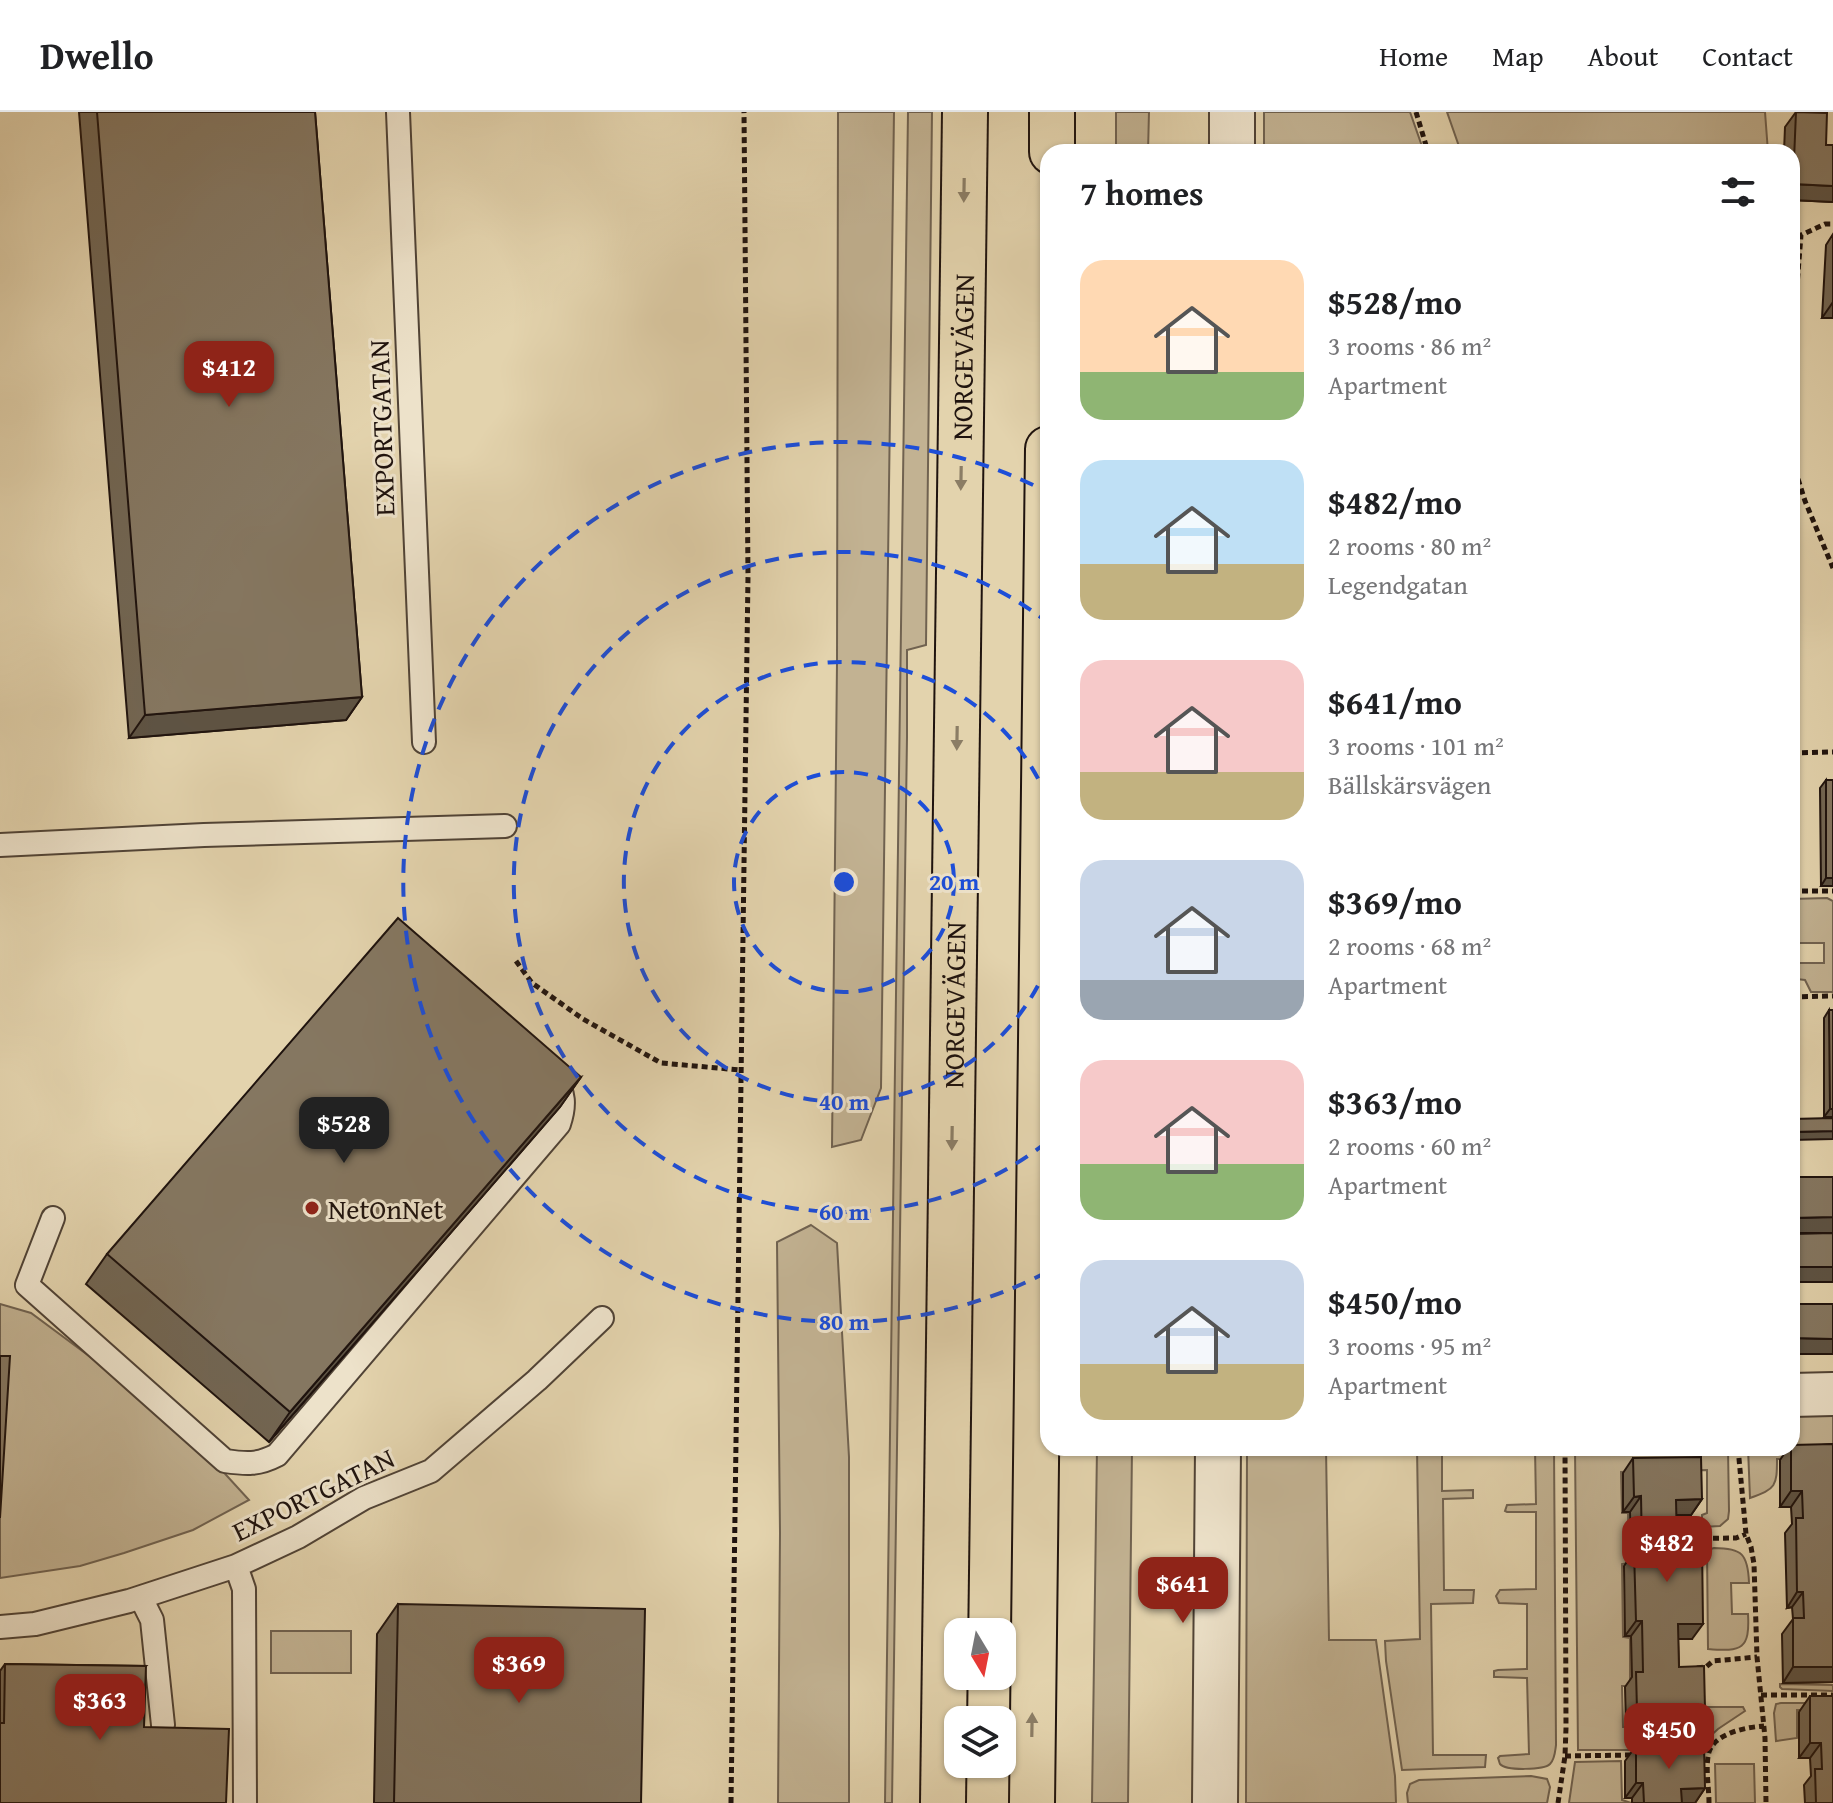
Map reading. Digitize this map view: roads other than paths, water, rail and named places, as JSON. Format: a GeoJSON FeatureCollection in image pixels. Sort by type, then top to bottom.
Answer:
{"type":"FeatureCollection","features":[{"type":"Feature","properties":{"kind":"highway","name":"NORGEVÄGEN"},"geometry":{"type":"LineString","coordinates":[[943,1803],[965,112]]}},
{"type":"Feature","properties":{"kind":"highway"},"geometry":{"type":"LineString","coordinates":[[1052,112],[1052,144]]}},
{"type":"Feature","properties":{"kind":"highway"},"geometry":{"type":"LineString","coordinates":[[1032,1803],[1040,1126]]}},
{"type":"Feature","properties":{"kind":"street"},"geometry":{"type":"LineString","coordinates":[[1232,112],[1232,144]]}},
{"type":"Feature","properties":{"kind":"street"},"geometry":{"type":"LineString","coordinates":[[1800,1395],[1833,1394]]}},
{"type":"Feature","properties":{"kind":"street"},"geometry":{"type":"LineString","coordinates":[[1215,1803],[1218,1456]]}},
{"type":"Feature","properties":{"kind":"lane","name":"EXPORTGATAN"},"geometry":{"type":"LineString","coordinates":[[398,112],[424,742]]}},
{"type":"Feature","properties":{"kind":"lane"},"geometry":{"type":"LineString","coordinates":[[0,845],[220,834],[505,826]]}},
{"type":"Feature","properties":{"kind":"lane"},"geometry":{"type":"LineString","coordinates":[[53,1218],[27,1285],[225,1461],[248,1464],[265,1461],[277,1455],[559,1124],[564,1107],[560,1085],[543,1064]]}},
{"type":"Feature","properties":{"kind":"lane","name":"EXPORTGATAN"},"geometry":{"type":"LineString","coordinates":[[0,1627],[35,1624],[141,1598],[236,1566],[298,1537],[364,1498],[431,1471],[537,1380],[602,1318]]}},
{"type":"Feature","properties":{"kind":"lane"},"geometry":{"type":"LineString","coordinates":[[236,1566],[244,1589],[245,1803]]}},
{"type":"Feature","properties":{"kind":"lane"},"geometry":{"type":"LineString","coordinates":[[141,1598],[152,1620],[163,1725]]}},
{"type":"Feature","properties":{"kind":"place","name":"NetOnNet"},"geometry":{"type":"Point","coordinates":[312,1208]}}]}
